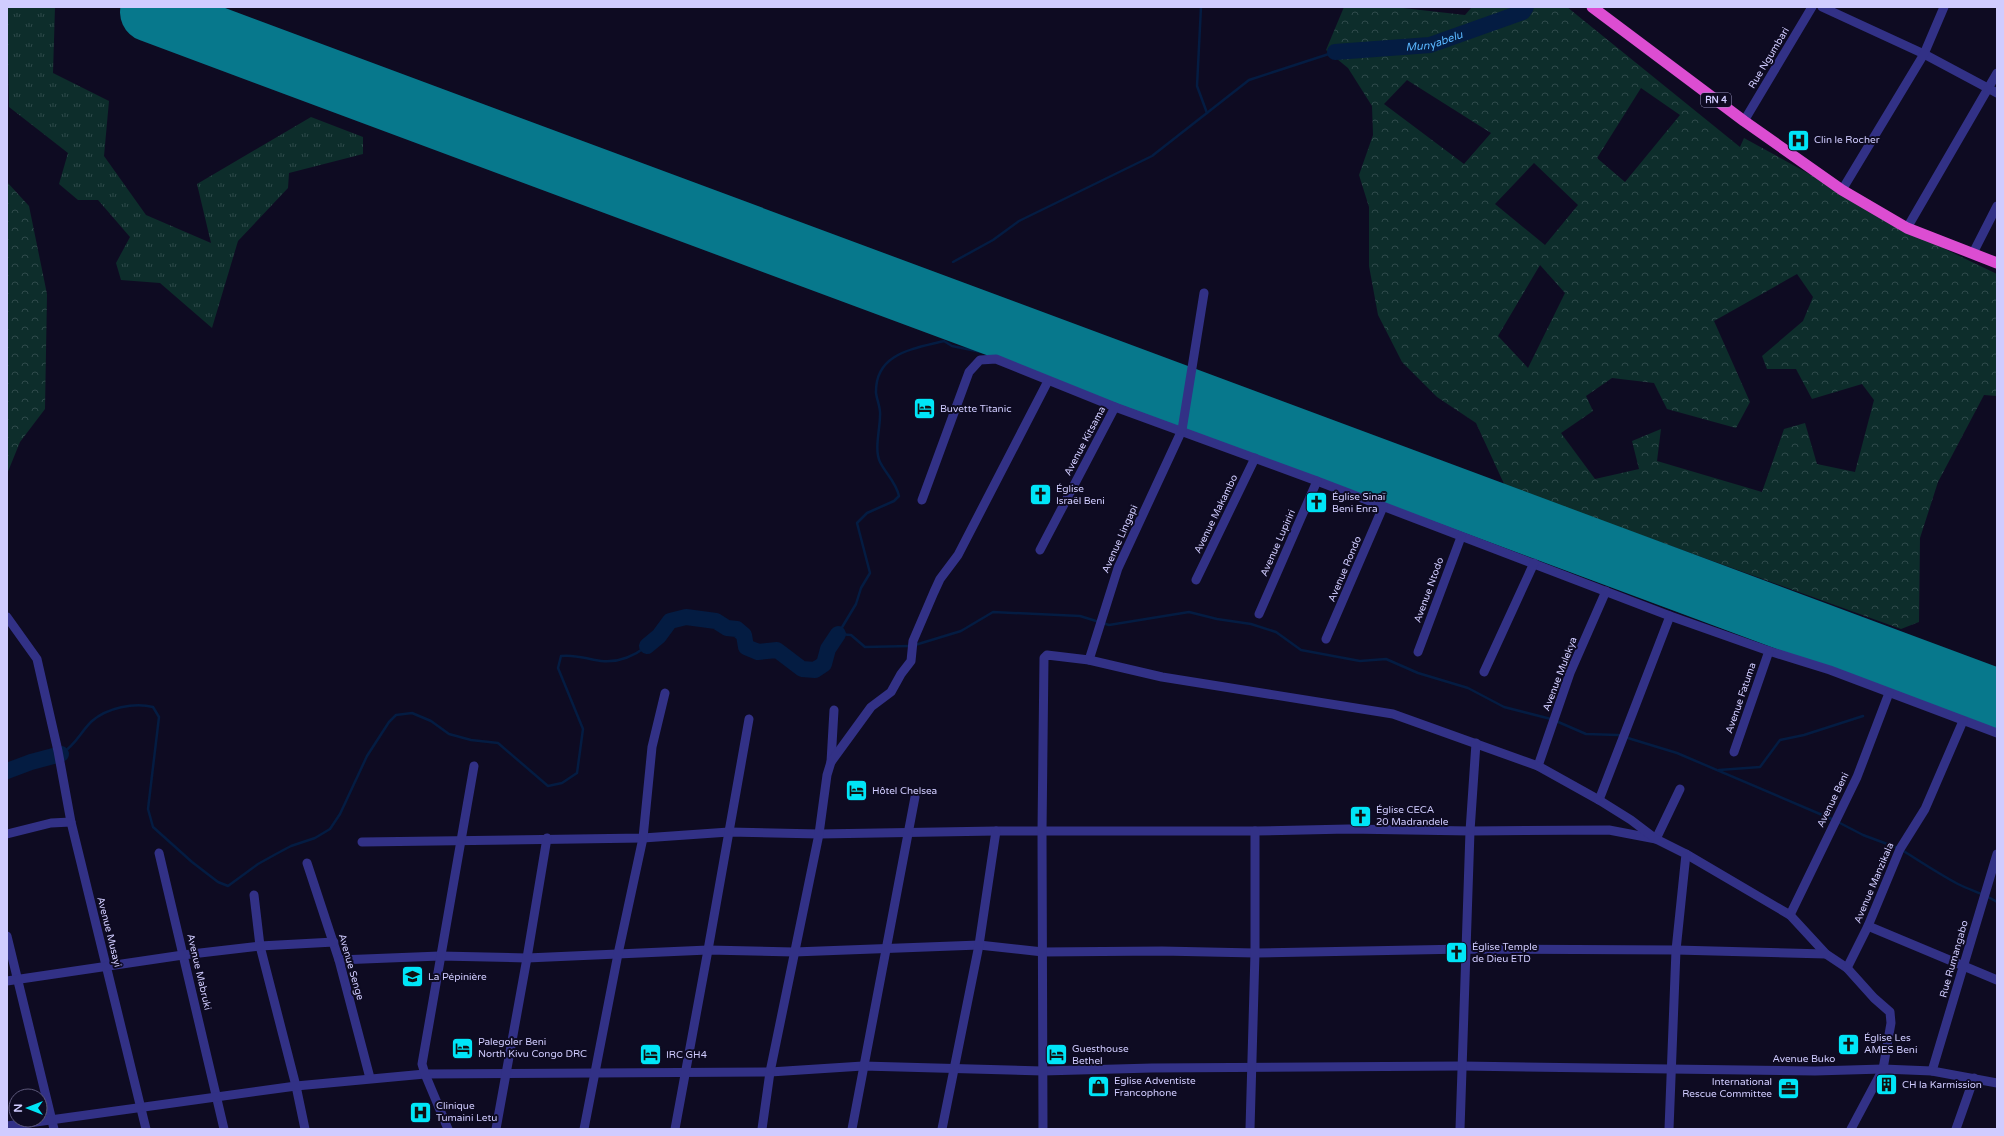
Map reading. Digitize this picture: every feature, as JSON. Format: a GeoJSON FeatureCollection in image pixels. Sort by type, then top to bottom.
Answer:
{"type":"FeatureCollection","features":[{"type":"Feature","properties":{"kind":"highway","name":"RN 4"},"geometry":{"type":"LineString","coordinates":[[1592,7],[1744,121],[1842,190],[1907,228],[1936,241],[1973,253],[1997,263]]}},
{"type":"Feature","properties":{"kind":"street","name":"Rue Ngumbari"},"geometry":{"type":"LineString","coordinates":[[1744,121],[1812,7]]}},
{"type":"Feature","properties":{"kind":"street"},"geometry":{"type":"LineString","coordinates":[[1822,7],[1924,54],[1993,91]]}},
{"type":"Feature","properties":{"kind":"street"},"geometry":{"type":"LineString","coordinates":[[1842,190],[1924,54],[1944,7]]}},
{"type":"Feature","properties":{"kind":"street"},"geometry":{"type":"LineString","coordinates":[[1907,228],[1993,91],[1997,73]]}},
{"type":"Feature","properties":{"kind":"street"},"geometry":{"type":"LineString","coordinates":[[1973,253],[1997,206]]}},
{"type":"Feature","properties":{"kind":"street","name":"Avenue Lingapi"},"geometry":{"type":"LineString","coordinates":[[1088,660],[1118,568],[1182,430],[1204,293]]}},
{"type":"Feature","properties":{"kind":"street"},"geometry":{"type":"LineString","coordinates":[[922,500],[969,372],[980,360],[996,359],[1115,407],[1182,430],[1318,481],[1670,616],[1769,651],[1830,670],[1963,722],[1997,733]]}},
{"type":"Feature","properties":{"kind":"street"},"geometry":{"type":"LineString","coordinates":[[831,762],[871,707],[891,692],[901,674],[911,661],[913,641],[940,578],[958,555],[1048,381]]}},
{"type":"Feature","properties":{"kind":"street","name":"Avenue Kitsama"},"geometry":{"type":"LineString","coordinates":[[1040,550],[1115,407]]}},
{"type":"Feature","properties":{"kind":"street","name":"Avenue Makambo"},"geometry":{"type":"LineString","coordinates":[[1196,580],[1255,458]]}},
{"type":"Feature","properties":{"kind":"street","name":"Avenue Lupiriri"},"geometry":{"type":"LineString","coordinates":[[1259,614],[1318,481]]}},
{"type":"Feature","properties":{"kind":"street","name":"Avenue Rondo"},"geometry":{"type":"LineString","coordinates":[[1326,639],[1383,507]]}},
{"type":"Feature","properties":{"kind":"street","name":"Avenue Ntodo"},"geometry":{"type":"LineString","coordinates":[[1418,652],[1461,536]]}},
{"type":"Feature","properties":{"kind":"street"},"geometry":{"type":"LineString","coordinates":[[1484,672],[1534,563]]}},
{"type":"Feature","properties":{"kind":"street","name":"Avenue Mulekya"},"geometry":{"type":"LineString","coordinates":[[1538,766],[1570,673],[1606,591]]}},
{"type":"Feature","properties":{"kind":"street"},"geometry":{"type":"LineString","coordinates":[[1598,800],[1670,616]]}},
{"type":"Feature","properties":{"kind":"street","name":"Avenue Musayi"},"geometry":{"type":"LineString","coordinates":[[7,617],[11,627],[37,660],[58,751],[71,822],[146,1129]]}},
{"type":"Feature","properties":{"kind":"street","name":"Avenue Fatuma"},"geometry":{"type":"LineString","coordinates":[[1734,752],[1769,651]]}},
{"type":"Feature","properties":{"kind":"street"},"geometry":{"type":"LineString","coordinates":[[1043,1129],[1042,831],[1044,658],[1047,655],[1088,660],[1162,676],[1394,714],[1538,766],[1598,800],[1631,820],[1656,839],[1686,854],[1790,915],[1826,954],[1847,968],[1874,998],[1890,1012],[1891,1023],[1883,1069],[1858,1119],[1851,1129]]}},
{"type":"Feature","properties":{"kind":"street"},"geometry":{"type":"LineString","coordinates":[[584,1129],[618,954],[643,838],[652,747],[665,693]]}},
{"type":"Feature","properties":{"kind":"street","name":"Avenue Beni"},"geometry":{"type":"LineString","coordinates":[[1790,915],[1857,777],[1889,693]]}},
{"type":"Feature","properties":{"kind":"street"},"geometry":{"type":"LineString","coordinates":[[762,1129],[770,1072],[819,834],[827,775],[831,762],[834,710]]}},
{"type":"Feature","properties":{"kind":"street"},"geometry":{"type":"LineString","coordinates":[[674,1129],[708,950],[749,719]]}},
{"type":"Feature","properties":{"kind":"street","name":"Avenue Manzikala"},"geometry":{"type":"LineString","coordinates":[[1847,968],[1868,926],[1900,849],[1925,809],[1963,722]]}},
{"type":"Feature","properties":{"kind":"street"},"geometry":{"type":"LineString","coordinates":[[1460,1129],[1470,831],[1476,743]]}},
{"type":"Feature","properties":{"kind":"street"},"geometry":{"type":"LineString","coordinates":[[448,1129],[422,1064],[474,766]]}},
{"type":"Feature","properties":{"kind":"street"},"geometry":{"type":"LineString","coordinates":[[1656,839],[1680,789]]}},
{"type":"Feature","properties":{"kind":"street"},"geometry":{"type":"LineString","coordinates":[[852,1129],[915,797]]}},
{"type":"Feature","properties":{"kind":"street"},"geometry":{"type":"LineString","coordinates":[[7,834],[51,823],[71,822]]}},
{"type":"Feature","properties":{"kind":"street"},"geometry":{"type":"LineString","coordinates":[[362,842],[547,838],[643,838],[729,832],[819,834],[996,831],[1255,831],[1348,829],[1470,831],[1609,830],[1656,839]]}},
{"type":"Feature","properties":{"kind":"street"},"geometry":{"type":"LineString","coordinates":[[942,1129],[953,1068],[979,945],[996,831]]}},
{"type":"Feature","properties":{"kind":"street"},"geometry":{"type":"LineString","coordinates":[[1250,1129],[1255,831]]}},
{"type":"Feature","properties":{"kind":"street"},"geometry":{"type":"LineString","coordinates":[[496,1129],[547,838]]}},
{"type":"Feature","properties":{"kind":"street","name":"Avenue Mabruki"},"geometry":{"type":"LineString","coordinates":[[159,853],[224,1129]]}},
{"type":"Feature","properties":{"kind":"street"},"geometry":{"type":"LineString","coordinates":[[1668,1129],[1676,950],[1686,854]]}},
{"type":"Feature","properties":{"kind":"street","name":"Rue Rumangabo"},"geometry":{"type":"LineString","coordinates":[[1932,1071],[1965,966],[1997,854]]}},
{"type":"Feature","properties":{"kind":"street","name":"Avenue Senge"},"geometry":{"type":"LineString","coordinates":[[307,863],[334,942],[370,1078]]}},
{"type":"Feature","properties":{"kind":"street"},"geometry":{"type":"LineString","coordinates":[[254,895],[260,946],[296,1086],[305,1129]]}},
{"type":"Feature","properties":{"kind":"street"},"geometry":{"type":"LineString","coordinates":[[1868,926],[1997,980]]}},
{"type":"Feature","properties":{"kind":"street"},"geometry":{"type":"LineString","coordinates":[[7,936],[53,1125]]}},
{"type":"Feature","properties":{"kind":"street"},"geometry":{"type":"LineString","coordinates":[[7,981],[183,955],[260,946],[334,942]]}},
{"type":"Feature","properties":{"kind":"street"},"geometry":{"type":"LineString","coordinates":[[339,960],[440,956],[527,958],[708,950],[794,952],[885,950],[979,945],[1043,952],[1162,951],[1254,953],[1466,949],[1676,950],[1826,954]]}},
{"type":"Feature","properties":{"kind":"street","name":"Avenue Buko"},"geometry":{"type":"LineString","coordinates":[[7,1126],[53,1125],[142,1108],[296,1086],[425,1074],[770,1072],[863,1066],[1043,1071],[1250,1067],[1337,1068],[1462,1066],[1815,1071],[1883,1069],[1932,1071],[1997,1083]]}},
{"type":"Feature","properties":{"kind":"street"},"geometry":{"type":"LineString","coordinates":[[1956,1129],[1974,1078]]}},
{"type":"Feature","properties":{"kind":"street"},"geometry":{"type":"LineString","coordinates":[[1857,1129],[1858,1119]]}},
{"type":"Feature","properties":{"kind":"green space"},"geometry":{"type":"Polygon","coordinates":[[[7,7],[55,7],[53,73],[109,101],[104,156],[146,215],[211,243],[197,184],[311,117],[363,137],[363,154],[289,173],[288,188],[238,241],[212,328],[160,283],[121,280],[116,263],[130,237],[98,200],[78,200],[59,184],[68,153],[9,107],[7,7]]]}},
{"type":"Feature","properties":{"kind":"green space"},"geometry":{"type":"Polygon","coordinates":[[[1344,7],[1394,7],[1465,15],[1472,7],[1567,7],[1740,147],[1744,138],[1947,250],[1997,274],[1997,396],[1984,395],[1938,482],[1920,538],[1919,622],[1901,629],[1505,486],[1476,423],[1437,397],[1402,362],[1378,315],[1369,266],[1369,207],[1359,175],[1373,135],[1372,106],[1348,68],[1326,50],[1344,7]],[[1407,80],[1384,104],[1464,164],[1491,133],[1407,80]],[[1641,88],[1597,158],[1625,182],[1680,115],[1641,88]],[[1534,163],[1495,204],[1545,245],[1578,205],[1534,163]],[[1540,265],[1498,336],[1528,368],[1565,293],[1540,265]],[[1797,274],[1714,321],[1750,402],[1736,428],[1667,409],[1654,383],[1612,378],[1586,396],[1593,411],[1561,433],[1595,479],[1639,469],[1632,441],[1661,429],[1657,461],[1762,492],[1784,429],[1805,423],[1817,464],[1855,472],[1874,400],[1862,384],[1812,399],[1796,369],[1767,369],[1762,356],[1803,321],[1813,297],[1797,274]]]}},
{"type":"Feature","properties":{"kind":"green space"},"geometry":{"type":"Polygon","coordinates":[[[7,182],[29,206],[47,294],[45,409],[20,442],[7,474],[7,182]]]}},
{"type":"Feature","properties":{"kind":"waterway"},"geometry":{"type":"LineString","coordinates":[[1201,7],[1197,86],[1207,113]]}},
{"type":"Feature","properties":{"kind":"waterway","name":"Munyabelu"},"geometry":{"type":"LineString","coordinates":[[1335,52],[1430,45],[1523,12],[1526,7]]}},
{"type":"Feature","properties":{"kind":"waterway"},"geometry":{"type":"LineString","coordinates":[[953,262],[993,240],[1019,221],[1152,156],[1249,80],[1335,52]]}},
{"type":"Feature","properties":{"kind":"waterway"},"geometry":{"type":"LineString","coordinates":[[910,646],[865,647],[851,635],[838,634],[856,604],[861,588],[870,573],[857,523],[867,513],[894,501],[899,496],[896,486],[882,466],[877,452],[880,413],[876,393],[877,380],[882,369],[889,361],[898,355],[909,350],[944,341],[952,346],[996,355]]}},
{"type":"Feature","properties":{"kind":"waterway"},"geometry":{"type":"LineString","coordinates":[[1070,384],[1252,453]]}},
{"type":"Feature","properties":{"kind":"waterway"},"geometry":{"type":"LineString","coordinates":[[1356,491],[1794,654]]}},
{"type":"Feature","properties":{"kind":"waterway"},"geometry":{"type":"LineString","coordinates":[[915,645],[961,631],[993,612],[1080,616],[1109,625],[1189,612],[1217,619],[1251,624],[1276,632],[1301,650],[1360,661],[1386,659],[1418,673],[1468,688],[1504,707],[1551,719]]}},
{"type":"Feature","properties":{"kind":"waterway","name":"Munyabelu"},"geometry":{"type":"LineString","coordinates":[[647,646],[659,636],[670,621],[686,617],[716,621],[727,628],[737,629],[744,635],[746,647],[758,652],[777,650],[802,669],[815,670],[824,664],[828,649],[838,634]]}},
{"type":"Feature","properties":{"kind":"waterway"},"geometry":{"type":"LineString","coordinates":[[61,754],[71,746],[88,725],[98,716],[121,707],[138,705],[153,707],[159,717],[148,809],[153,827],[192,862],[218,882],[228,886],[258,864],[291,846],[315,838],[330,829],[340,814],[367,756],[389,722],[396,715],[412,713],[431,721],[449,734],[471,740],[498,743],[548,786],[562,783],[577,773],[583,729],[558,668],[561,656],[581,657],[601,661],[614,661],[631,656],[647,646]]}},
{"type":"Feature","properties":{"kind":"waterway"},"geometry":{"type":"LineString","coordinates":[[1719,770],[1760,767],[1780,740],[1804,735],[1863,716]]}},
{"type":"Feature","properties":{"kind":"waterway"},"geometry":{"type":"LineString","coordinates":[[1556,721],[1586,734],[1618,735],[1677,753],[1834,820]]}},
{"type":"Feature","properties":{"kind":"waterway","name":"Munyabelu"},"geometry":{"type":"LineString","coordinates":[[7,771],[31,762],[61,754]]}},
{"type":"Feature","properties":{"kind":"waterway"},"geometry":{"type":"LineString","coordinates":[[1838,822],[1863,835],[1898,848]]}},
{"type":"Feature","properties":{"kind":"waterway"},"geometry":{"type":"LineString","coordinates":[[1902,850],[1951,880],[1997,902]]}},
{"type":"Feature","properties":{"kind":"runway"},"geometry":{"type":"LineString","coordinates":[[150,12],[1997,699]]}},
{"type":"Feature","properties":{"kind":"place","name":"Clin le Rocher"},"geometry":{"type":"Point","coordinates":[1799,140]}},
{"type":"Feature","properties":{"kind":"place","name":"Buvette Titanic"},"geometry":{"type":"Point","coordinates":[925,409]}},
{"type":"Feature","properties":{"kind":"place","name":"Église Israël Beni"},"geometry":{"type":"Point","coordinates":[1041,495]}},
{"type":"Feature","properties":{"kind":"place","name":"Église Sinaï Beni Enra"},"geometry":{"type":"Point","coordinates":[1316,503]}},
{"type":"Feature","properties":{"kind":"place","name":"Hôtel Chelsea"},"geometry":{"type":"Point","coordinates":[857,791]}},
{"type":"Feature","properties":{"kind":"place","name":"Église CECA 20 Madrandele"},"geometry":{"type":"Point","coordinates":[1360,816]}},
{"type":"Feature","properties":{"kind":"place","name":"Église Temple de Dieu ETD"},"geometry":{"type":"Point","coordinates":[1457,953]}},
{"type":"Feature","properties":{"kind":"place","name":"La Pépinière"},"geometry":{"type":"Point","coordinates":[413,977]}},
{"type":"Feature","properties":{"kind":"place","name":"Église Les AMES Beni"},"geometry":{"type":"Point","coordinates":[1849,1044]}},
{"type":"Feature","properties":{"kind":"place","name":"Palegoler Beni North Kivu Congo DRC"},"geometry":{"type":"Point","coordinates":[463,1048]}},
{"type":"Feature","properties":{"kind":"place","name":"IRC GH4"},"geometry":{"type":"Point","coordinates":[651,1055]}},
{"type":"Feature","properties":{"kind":"place","name":"Guesthouse Bethel"},"geometry":{"type":"Point","coordinates":[1056,1055]}},
{"type":"Feature","properties":{"kind":"place","name":"CH la Karmission"},"geometry":{"type":"Point","coordinates":[1887,1085]}},
{"type":"Feature","properties":{"kind":"place","name":"Eglise Adventiste Francophone"},"geometry":{"type":"Point","coordinates":[1098,1087]}},
{"type":"Feature","properties":{"kind":"place","name":"International Rescue Committee"},"geometry":{"type":"Point","coordinates":[1788,1088]}},
{"type":"Feature","properties":{"kind":"place","name":"Clinique Tumaini Letu"},"geometry":{"type":"Point","coordinates":[420,1112]}}]}
